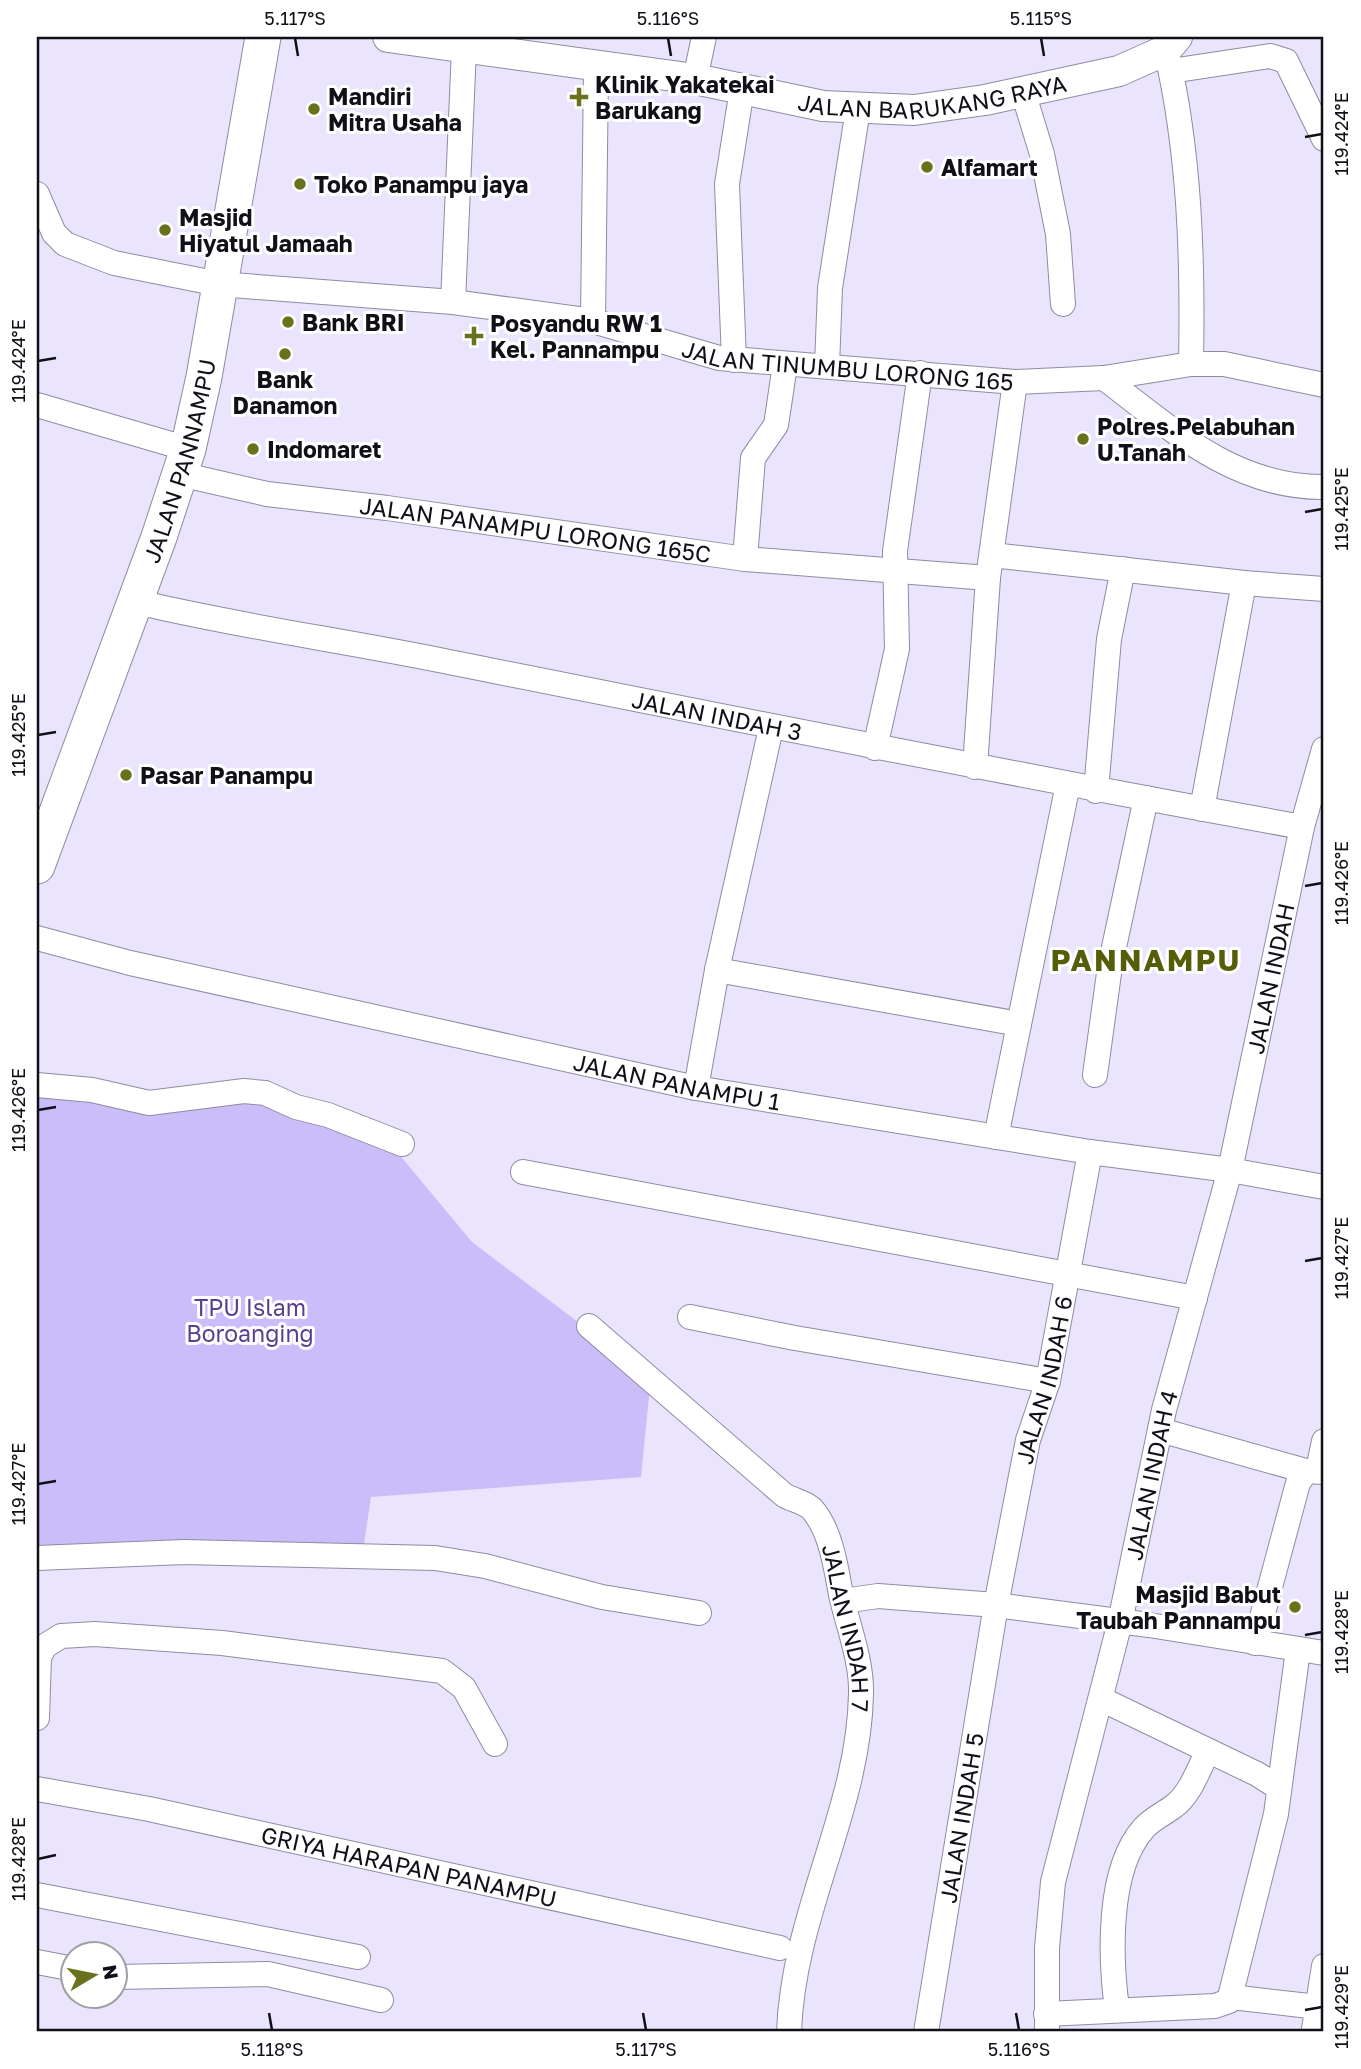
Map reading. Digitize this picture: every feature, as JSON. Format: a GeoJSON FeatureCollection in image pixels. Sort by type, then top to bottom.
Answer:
{"type":"FeatureCollection","features":[{"type":"Feature","properties":{"kind":"main road","name":"JALAN PANNAMPU"},"geometry":{"type":"LineString","coordinates":[[37,866],[184,462],[197,415],[263,37]]}},
{"type":"Feature","properties":{"kind":"street","name":"JALAN BARUKANG RAYA"},"geometry":{"type":"LineString","coordinates":[[387,37],[596,68],[695,79],[822,106],[858,109],[939,108],[1119,71],[1171,52]]}},
{"type":"Feature","properties":{"kind":"street"},"geometry":{"type":"LineString","coordinates":[[695,79],[704,37]]}},
{"type":"Feature","properties":{"kind":"street"},"geometry":{"type":"LineString","coordinates":[[453,302],[464,49]]}},
{"type":"Feature","properties":{"kind":"street"},"geometry":{"type":"LineString","coordinates":[[1191,364],[1191,223],[1171,52],[1270,56],[1286,61],[1324,139]]}},
{"type":"Feature","properties":{"kind":"street"},"geometry":{"type":"LineString","coordinates":[[593,321],[596,68]]}},
{"type":"Feature","properties":{"kind":"street"},"geometry":{"type":"LineString","coordinates":[[734,360],[727,184],[742,89]]}},
{"type":"Feature","properties":{"kind":"street"},"geometry":{"type":"LineString","coordinates":[[1023,92],[1042,154],[1058,234],[1063,304]]}},
{"type":"Feature","properties":{"kind":"street"},"geometry":{"type":"LineString","coordinates":[[827,366],[830,288],[858,109]]}},
{"type":"Feature","properties":{"kind":"street","name":"JALAN TINUMBU LORONG 165"},"geometry":{"type":"LineString","coordinates":[[37,194],[54,233],[65,244],[114,263],[219,284],[453,302],[593,321],[734,360],[785,365],[1015,382],[1104,378],[1191,364],[1223,364],[1324,385]]}},
{"type":"Feature","properties":{"kind":"street"},"geometry":{"type":"LineString","coordinates":[[744,559],[753,457],[776,425],[785,365]]}},
{"type":"Feature","properties":{"kind":"street"},"geometry":{"type":"LineString","coordinates":[[875,748],[897,649],[894,573],[920,373]]}},
{"type":"Feature","properties":{"kind":"street"},"geometry":{"type":"LineString","coordinates":[[1104,378],[1212,458],[1288,486],[1324,487]]}},
{"type":"Feature","properties":{"kind":"street"},"geometry":{"type":"LineString","coordinates":[[975,767],[990,566],[1015,382]]}},
{"type":"Feature","properties":{"kind":"street","name":"JALAN PANAMPU LORONG 165C"},"geometry":{"type":"LineString","coordinates":[[37,405],[267,494],[387,508],[744,559],[894,573],[990,566],[1123,569],[1324,589]]}},
{"type":"Feature","properties":{"kind":"street"},"geometry":{"type":"LineString","coordinates":[[1096,791],[1109,639],[1123,569]]}},
{"type":"Feature","properties":{"kind":"street"},"geometry":{"type":"LineString","coordinates":[[1202,809],[1244,583]]}},
{"type":"Feature","properties":{"kind":"street","name":"JALAN INDAH 3"},"geometry":{"type":"LineString","coordinates":[[133,601],[199,617],[441,660],[1096,791],[1302,827]]}},
{"type":"Feature","properties":{"kind":"street"},"geometry":{"type":"LineString","coordinates":[[696,1088],[717,970],[771,728]]}},
{"type":"Feature","properties":{"kind":"street","name":"JALAN INDAH"},"geometry":{"type":"LineString","coordinates":[[1230,1170],[1302,827],[1324,749]]}},
{"type":"Feature","properties":{"kind":"street"},"geometry":{"type":"LineString","coordinates":[[996,1137],[1068,784]]}},
{"type":"Feature","properties":{"kind":"street"},"geometry":{"type":"LineString","coordinates":[[1095,1075],[1110,966],[1146,798]]}},
{"type":"Feature","properties":{"kind":"street","name":"JALAN PANAMPU 1"},"geometry":{"type":"LineString","coordinates":[[37,938],[131,963],[696,1088],[1090,1152],[1230,1170],[1324,1187]]}},
{"type":"Feature","properties":{"kind":"street"},"geometry":{"type":"LineString","coordinates":[[717,970],[1019,1024]]}},
{"type":"Feature","properties":{"kind":"street"},"geometry":{"type":"LineString","coordinates":[[37,1085],[92,1090],[149,1103],[244,1091],[265,1093],[402,1144]]}},
{"type":"Feature","properties":{"kind":"street","name":"JALAN INDAH 6"},"geometry":{"type":"LineString","coordinates":[[996,1605],[1028,1440],[1048,1381],[1090,1152]]}},
{"type":"Feature","properties":{"kind":"street","name":"JALAN INDAH 4"},"geometry":{"type":"LineString","coordinates":[[1046,2023],[1047,1948],[1053,1882],[1120,1622],[1160,1430],[1230,1170]]}},
{"type":"Feature","properties":{"kind":"street"},"geometry":{"type":"LineString","coordinates":[[523,1172],[1195,1298]]}},
{"type":"Feature","properties":{"kind":"street"},"geometry":{"type":"LineString","coordinates":[[690,1317],[794,1338],[1048,1381]]}},
{"type":"Feature","properties":{"kind":"street","name":"JALAN INDAH 7"},"geometry":{"type":"LineString","coordinates":[[589,1326],[784,1495],[811,1508],[827,1541],[862,1691],[856,1753],[849,1783],[805,1923],[789,2032]]}},
{"type":"Feature","properties":{"kind":"street"},"geometry":{"type":"LineString","coordinates":[[1160,1430],[1316,1471]]}},
{"type":"Feature","properties":{"kind":"street"},"geometry":{"type":"LineString","coordinates":[[1255,1643],[1298,1483],[1316,1471],[1324,1441]]}},
{"type":"Feature","properties":{"kind":"street"},"geometry":{"type":"LineString","coordinates":[[37,1558],[184,1552],[435,1558],[485,1566],[602,1597],[699,1613]]}},
{"type":"Feature","properties":{"kind":"street"},"geometry":{"type":"LineString","coordinates":[[843,1601],[878,1596],[996,1605],[1324,1653]]}},
{"type":"Feature","properties":{"kind":"street","name":"JALAN INDAH 5"},"geometry":{"type":"LineString","coordinates":[[926,2032],[996,1605]]}},
{"type":"Feature","properties":{"kind":"street"},"geometry":{"type":"LineString","coordinates":[[37,1718],[38,1657],[45,1646],[61,1636],[95,1634],[222,1643],[442,1671],[464,1688],[495,1744]]}},
{"type":"Feature","properties":{"kind":"street"},"geometry":{"type":"LineString","coordinates":[[1046,2023],[1117,2009],[1215,2006],[1224,2004],[1231,1997],[1240,1949],[1267,1850],[1279,1788],[1297,1650]]}},
{"type":"Feature","properties":{"kind":"street"},"geometry":{"type":"LineString","coordinates":[[1101,1699],[1257,1774],[1279,1788]]}},
{"type":"Feature","properties":{"kind":"street"},"geometry":{"type":"LineString","coordinates":[[1117,2009],[1114,1968],[1115,1893],[1122,1867],[1142,1829],[1157,1815],[1174,1806],[1208,1752]]}},
{"type":"Feature","properties":{"kind":"street","name":"GRIYA HARAPAN PANAMPU"},"geometry":{"type":"LineString","coordinates":[[37,1789],[149,1809],[779,1948]]}},
{"type":"Feature","properties":{"kind":"street"},"geometry":{"type":"LineString","coordinates":[[37,1895],[358,1957]]}},
{"type":"Feature","properties":{"kind":"street"},"geometry":{"type":"LineString","coordinates":[[37,1962],[60,1966]]}},
{"type":"Feature","properties":{"kind":"street"},"geometry":{"type":"LineString","coordinates":[[1231,1997],[1316,2018],[1324,1966]]}},
{"type":"Feature","properties":{"kind":"street"},"geometry":{"type":"LineString","coordinates":[[130,1977],[268,1975],[381,2000]]}},
{"type":"Feature","properties":{"kind":"green space","name":"TPU Islam Boroanging"},"geometry":{"type":"Polygon","coordinates":[[[37,1084],[156,1109],[262,1094],[393,1147],[472,1242],[651,1377],[641,1477],[371,1497],[363,1551],[37,1562],[37,1084]]]}},
{"type":"Feature","properties":{"kind":"place","name":"Klinik Yakatekai Barukang"},"geometry":{"type":"Point","coordinates":[579,97]}},
{"type":"Feature","properties":{"kind":"place","name":"Mandiri Mitra Usaha"},"geometry":{"type":"Point","coordinates":[314,109]}},
{"type":"Feature","properties":{"kind":"place","name":"Alfamart"},"geometry":{"type":"Point","coordinates":[927,167]}},
{"type":"Feature","properties":{"kind":"place","name":"Toko Panampu jaya"},"geometry":{"type":"Point","coordinates":[300,184]}},
{"type":"Feature","properties":{"kind":"place","name":"Masjid Hiyatul Jamaah"},"geometry":{"type":"Point","coordinates":[165,230]}},
{"type":"Feature","properties":{"kind":"place","name":"Bank BRI"},"geometry":{"type":"Point","coordinates":[288,322]}},
{"type":"Feature","properties":{"kind":"place","name":"Posyandu RW 1 Kel. Pannampu"},"geometry":{"type":"Point","coordinates":[474,336]}},
{"type":"Feature","properties":{"kind":"place","name":"Bank Danamon"},"geometry":{"type":"Point","coordinates":[285,354]}},
{"type":"Feature","properties":{"kind":"place","name":"Polres.Pelabuhan U.Tanah"},"geometry":{"type":"Point","coordinates":[1083,439]}},
{"type":"Feature","properties":{"kind":"place","name":"Indomaret"},"geometry":{"type":"Point","coordinates":[253,449]}},
{"type":"Feature","properties":{"kind":"place","name":"Pasar Panampu"},"geometry":{"type":"Point","coordinates":[126,775]}},
{"type":"Feature","properties":{"kind":"place","name":"Masjid Babut Taubah Pannampu"},"geometry":{"type":"Point","coordinates":[1295,1607]}},
{"type":"Feature","properties":{"kind":"district","name":"PANNAMPU"},"geometry":{"type":"Point","coordinates":[1146,960]}}]}
